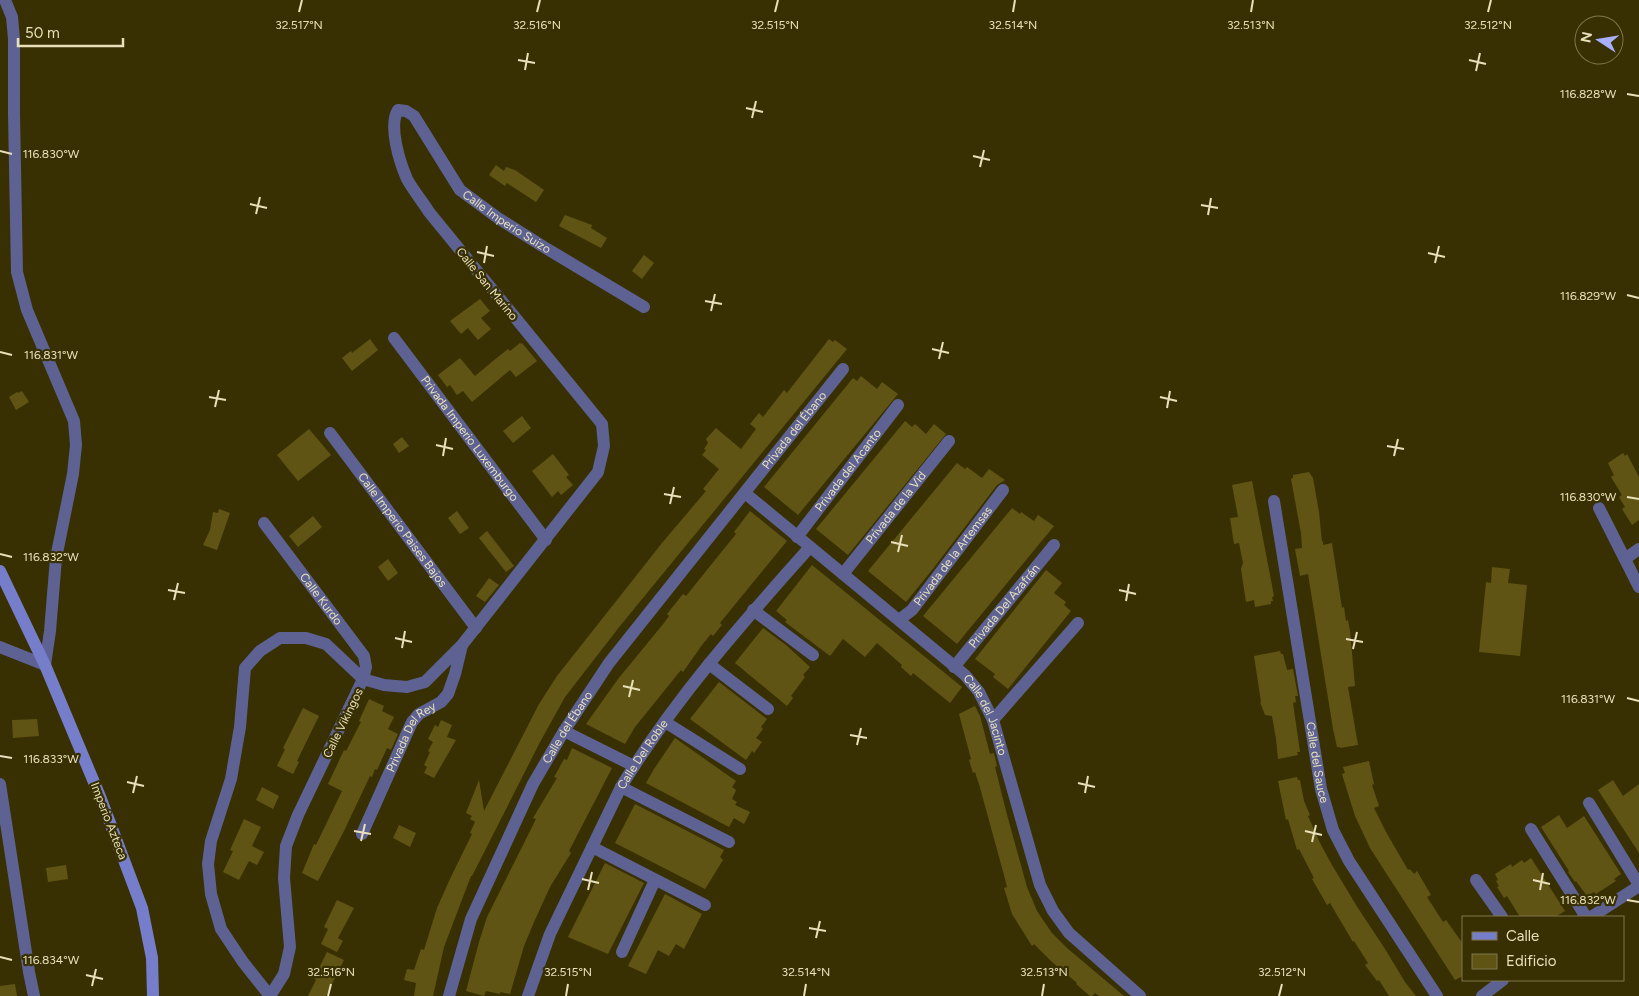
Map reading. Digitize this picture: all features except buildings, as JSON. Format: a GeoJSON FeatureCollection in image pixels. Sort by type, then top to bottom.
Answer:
{"type":"FeatureCollection","features":[{"type":"Feature","properties":{"kind":"street"},"geometry":{"type":"LineString","coordinates":[[0,647],[45,665],[56,558],[73,474],[76,445],[74,421],[26,310],[17,272],[14,38],[12,17],[5,0]]}},
{"type":"Feature","properties":{"kind":"street","name":"Calle Imperio Suizo"},"geometry":{"type":"LineString","coordinates":[[398,110],[406,111],[414,116],[460,190],[498,218],[644,307]]}},
{"type":"Feature","properties":{"kind":"street","name":"Calle San Marino"},"geometry":{"type":"LineString","coordinates":[[398,110],[395,115],[394,132],[399,154],[408,179],[428,212],[602,424],[604,446]]}},
{"type":"Feature","properties":{"kind":"street","name":"Privada Imperio Luxemburgo"},"geometry":{"type":"LineString","coordinates":[[394,338],[546,540]]}},
{"type":"Feature","properties":{"kind":"street","name":"Privada del Ébano"},"geometry":{"type":"LineString","coordinates":[[745,493],[843,369]]}},
{"type":"Feature","properties":{"kind":"street","name":"Privada del Acanto"},"geometry":{"type":"LineString","coordinates":[[797,537],[898,405]]}},
{"type":"Feature","properties":{"kind":"street","name":"Calle Imperio Paises Bajos"},"geometry":{"type":"LineString","coordinates":[[330,433],[476,628]]}},
{"type":"Feature","properties":{"kind":"street","name":"Privada de la Vid"},"geometry":{"type":"LineString","coordinates":[[843,574],[949,441]]}},
{"type":"Feature","properties":{"kind":"street","name":"Calle Vikingos"},"geometry":{"type":"LineString","coordinates":[[270,996],[284,974],[290,947],[284,878],[286,846],[298,815],[364,679],[384,685],[407,688],[425,682],[462,645],[598,472],[604,446]]}},
{"type":"Feature","properties":{"kind":"street","name":"Privada de la Artemsas"},"geometry":{"type":"LineString","coordinates":[[899,620],[912,610],[1003,490]]}},
{"type":"Feature","properties":{"kind":"street","name":"Calle del Jacinto"},"geometry":{"type":"LineString","coordinates":[[745,493],[965,676],[978,692],[993,720],[1040,885],[1053,911],[1068,933],[1140,996]]}},
{"type":"Feature","properties":{"kind":"street","name":"Calle del Ébano"},"geometry":{"type":"LineString","coordinates":[[449,996],[471,919],[533,784],[564,731],[609,663],[745,493]]}},
{"type":"Feature","properties":{"kind":"street","name":"Calle del Sauce"},"geometry":{"type":"LineString","coordinates":[[1274,501],[1322,789],[1333,830],[1349,861],[1437,996]]}},
{"type":"Feature","properties":{"kind":"street"},"geometry":{"type":"LineString","coordinates":[[1599,508],[1639,587]]}},
{"type":"Feature","properties":{"kind":"street","name":"Calle Kurdo"},"geometry":{"type":"LineString","coordinates":[[264,523],[364,656],[366,667],[364,679]]}},
{"type":"Feature","properties":{"kind":"street","name":"Privada Del Azafrán"},"geometry":{"type":"LineString","coordinates":[[954,667],[1054,545]]}},
{"type":"Feature","properties":{"kind":"street","name":"Calle Del Roble"},"geometry":{"type":"LineString","coordinates":[[528,996],[550,934],[621,787],[634,766],[709,664],[753,610],[810,547]]}},
{"type":"Feature","properties":{"kind":"street"},"geometry":{"type":"LineString","coordinates":[[1625,559],[1639,549]]}},
{"type":"Feature","properties":{"kind":"street","name":"Imperio Azteca"},"geometry":{"type":"LineString","coordinates":[[0,571],[45,665],[142,908],[152,958],[153,996]]}},
{"type":"Feature","properties":{"kind":"street"},"geometry":{"type":"LineString","coordinates":[[753,610],[813,655]]}},
{"type":"Feature","properties":{"kind":"street"},"geometry":{"type":"LineString","coordinates":[[993,720],[1078,623]]}},
{"type":"Feature","properties":{"kind":"street"},"geometry":{"type":"LineString","coordinates":[[270,996],[243,962],[221,929],[211,894],[208,864],[211,841],[232,770],[240,728],[245,668],[260,651],[280,638],[306,638],[326,644],[364,679]]}},
{"type":"Feature","properties":{"kind":"street","name":"Privada Del Rey"},"geometry":{"type":"LineString","coordinates":[[362,834],[412,722],[419,714],[441,702],[448,694],[462,645]]}},
{"type":"Feature","properties":{"kind":"street"},"geometry":{"type":"LineString","coordinates":[[709,664],[768,708]]}},
{"type":"Feature","properties":{"kind":"street"},"geometry":{"type":"LineString","coordinates":[[665,722],[740,769]]}},
{"type":"Feature","properties":{"kind":"street"},"geometry":{"type":"LineString","coordinates":[[564,731],[634,766]]}},
{"type":"Feature","properties":{"kind":"street"},"geometry":{"type":"LineString","coordinates":[[0,784],[28,972],[34,996]]}},
{"type":"Feature","properties":{"kind":"street"},"geometry":{"type":"LineString","coordinates":[[621,787],[729,842]]}},
{"type":"Feature","properties":{"kind":"street"},"geometry":{"type":"LineString","coordinates":[[1589,803],[1639,885],[1592,916]]}},
{"type":"Feature","properties":{"kind":"street"},"geometry":{"type":"LineString","coordinates":[[1531,829],[1585,916]]}},
{"type":"Feature","properties":{"kind":"street"},"geometry":{"type":"LineString","coordinates":[[592,846],[705,905]]}},
{"type":"Feature","properties":{"kind":"street"},"geometry":{"type":"LineString","coordinates":[[622,952],[655,880]]}},
{"type":"Feature","properties":{"kind":"street"},"geometry":{"type":"LineString","coordinates":[[1476,880],[1501,916]]}},
{"type":"Feature","properties":{"kind":"street"},"geometry":{"type":"LineString","coordinates":[[1482,996],[1502,981]]}}]}
